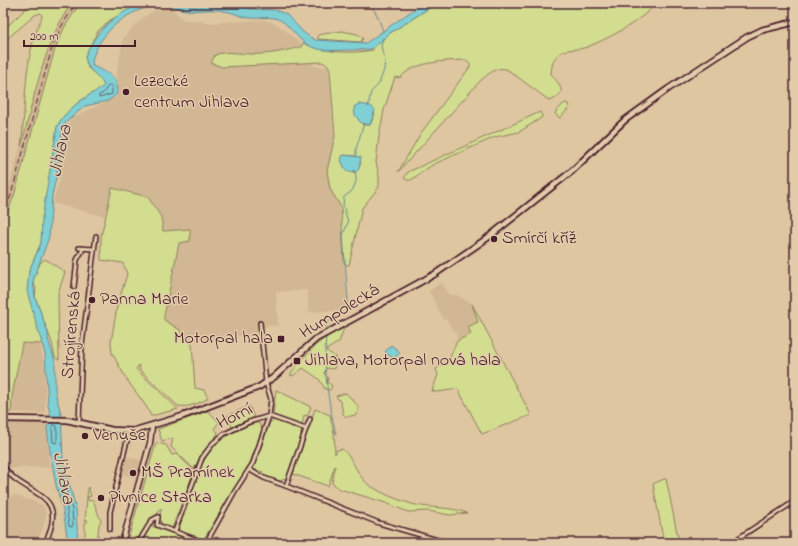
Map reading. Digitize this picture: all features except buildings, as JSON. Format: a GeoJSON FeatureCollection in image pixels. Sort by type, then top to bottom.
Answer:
{"type":"FeatureCollection","features":[{"type":"Feature","properties":{"kind":"main road","name":"Humpolecká"},"geometry":{"type":"LineString","coordinates":[[3,419],[67,420],[112,430],[129,432],[152,426],[243,395],[266,383],[316,339],[435,274],[486,239],[577,166],[619,125],[668,89],[747,37],[768,28],[795,22]]}},
{"type":"Feature","properties":{"kind":"street","name":"Strojírenská"},"geometry":{"type":"LineString","coordinates":[[79,422],[82,345],[96,236]]}},
{"type":"Feature","properties":{"kind":"street","name":"Strojírenská"},"geometry":{"type":"LineString","coordinates":[[74,287],[77,260],[81,248],[94,249]]}},
{"type":"Feature","properties":{"kind":"street"},"geometry":{"type":"LineString","coordinates":[[138,543],[152,520],[158,517],[157,525],[205,543],[235,491],[250,470],[269,416],[271,399],[266,383],[260,323]]}},
{"type":"Feature","properties":{"kind":"street"},"geometry":{"type":"LineString","coordinates":[[269,416],[306,429]]}},
{"type":"Feature","properties":{"kind":"street","name":"Horní"},"geometry":{"type":"LineString","coordinates":[[175,532],[202,458],[213,443],[224,434],[243,425],[269,416]]}},
{"type":"Feature","properties":{"kind":"street"},"geometry":{"type":"LineString","coordinates":[[286,486],[310,419]]}},
{"type":"Feature","properties":{"kind":"street"},"geometry":{"type":"LineString","coordinates":[[122,543],[150,443],[152,426]]}},
{"type":"Feature","properties":{"kind":"street"},"geometry":{"type":"LineString","coordinates":[[110,529],[110,512],[129,432]]}},
{"type":"Feature","properties":{"kind":"street"},"geometry":{"type":"LineString","coordinates":[[3,466],[23,484],[44,498],[50,506],[52,521],[45,543]]}},
{"type":"Feature","properties":{"kind":"street"},"geometry":{"type":"LineString","coordinates":[[250,470],[264,478],[379,523],[448,543]]}},
{"type":"Feature","properties":{"kind":"street"},"geometry":{"type":"LineString","coordinates":[[731,543],[795,501]]}},
{"type":"Feature","properties":{"kind":"shaded area"},"geometry":{"type":"Polygon","coordinates":[[[72,3],[80,3],[64,28],[55,49],[14,196],[3,225],[3,209],[45,60],[58,25],[72,3]]]}},
{"type":"Feature","properties":{"kind":"shaded area"},"geometry":{"type":"Polygon","coordinates":[[[170,7],[184,20],[202,21],[203,23],[264,20],[274,23],[285,30],[297,41],[314,51],[313,66],[329,67],[347,303],[341,310],[309,312],[307,290],[276,292],[278,325],[263,327],[262,323],[257,324],[258,335],[237,336],[237,340],[202,343],[202,340],[189,340],[182,335],[180,330],[164,320],[179,242],[163,231],[161,217],[148,197],[112,188],[104,216],[52,203],[60,180],[68,124],[72,118],[116,97],[119,92],[117,90],[116,77],[123,39],[144,17],[156,10],[170,7]]]}},
{"type":"Feature","properties":{"kind":"shaded area"},"geometry":{"type":"Polygon","coordinates":[[[442,282],[449,295],[457,295],[472,304],[478,322],[471,334],[458,341],[456,333],[446,319],[444,320],[429,291],[442,282]]]}},
{"type":"Feature","properties":{"kind":"shaded area"},"geometry":{"type":"Polygon","coordinates":[[[22,343],[40,344],[45,368],[45,412],[11,412],[12,396],[22,343]]]}},
{"type":"Feature","properties":{"kind":"shaded area"},"geometry":{"type":"Polygon","coordinates":[[[3,422],[47,423],[49,467],[10,468],[6,460],[3,422]]]}},
{"type":"Feature","properties":{"kind":"shaded area"},"geometry":{"type":"Polygon","coordinates":[[[127,457],[142,461],[137,478],[122,474],[127,457]]]}},
{"type":"Feature","properties":{"kind":"shaded area"},"geometry":{"type":"Polygon","coordinates":[[[3,495],[9,497],[15,495],[41,504],[45,509],[46,518],[41,533],[35,543],[3,543],[3,495]]]}},
{"type":"Feature","properties":{"kind":"green space"},"geometry":{"type":"Polygon","coordinates":[[[32,3],[72,3],[54,34],[47,52],[21,146],[28,65],[31,49],[42,17],[41,13],[35,15],[3,42],[3,30],[32,3]]]}},
{"type":"Feature","properties":{"kind":"green space"},"geometry":{"type":"Polygon","coordinates":[[[80,3],[146,3],[110,20],[98,31],[85,56],[88,68],[100,78],[104,85],[71,109],[63,117],[57,127],[41,243],[29,271],[34,312],[42,343],[22,343],[12,396],[11,412],[3,412],[3,225],[14,196],[55,49],[64,28],[80,3]]]}},
{"type":"Feature","properties":{"kind":"green space"},"geometry":{"type":"Polygon","coordinates":[[[449,3],[657,3],[634,23],[606,39],[587,47],[566,50],[557,55],[553,62],[551,74],[560,86],[561,92],[550,101],[508,70],[497,69],[490,73],[481,80],[398,172],[421,133],[470,67],[470,63],[466,60],[430,63],[413,68],[400,78],[395,77],[384,110],[379,136],[376,162],[379,176],[379,187],[362,208],[349,265],[346,265],[344,262],[341,207],[330,189],[327,171],[335,136],[330,70],[328,65],[322,62],[222,67],[211,63],[215,55],[229,52],[247,54],[271,53],[301,47],[303,43],[320,49],[338,52],[373,50],[373,48],[390,33],[433,6],[449,3]],[[359,104],[354,107],[363,125],[370,125],[375,114],[359,104]],[[343,155],[341,160],[349,172],[356,172],[361,163],[356,156],[343,155]]]}},
{"type":"Feature","properties":{"kind":"green space"},"geometry":{"type":"Polygon","coordinates":[[[342,31],[357,34],[363,38],[361,42],[318,39],[318,35],[342,31]]]}},
{"type":"Feature","properties":{"kind":"green space"},"geometry":{"type":"Polygon","coordinates":[[[565,103],[568,104],[569,108],[560,118],[555,114],[557,110],[565,103]]]}},
{"type":"Feature","properties":{"kind":"green space"},"geometry":{"type":"Polygon","coordinates":[[[540,112],[542,116],[541,118],[519,132],[495,137],[432,165],[411,180],[404,178],[408,172],[540,112]]]}},
{"type":"Feature","properties":{"kind":"green space"},"geometry":{"type":"Polygon","coordinates":[[[112,188],[148,197],[161,217],[163,231],[190,229],[190,241],[179,243],[164,320],[180,330],[182,335],[192,344],[195,388],[204,390],[208,398],[202,402],[190,406],[178,406],[140,370],[139,365],[136,369],[178,409],[151,416],[146,406],[127,380],[112,353],[111,342],[117,307],[127,274],[123,263],[101,260],[101,237],[112,188]]]}},
{"type":"Feature","properties":{"kind":"green space"},"geometry":{"type":"Polygon","coordinates":[[[45,259],[65,272],[58,293],[59,360],[55,357],[52,343],[35,297],[36,289],[33,281],[40,263],[45,259]]]}},
{"type":"Feature","properties":{"kind":"green space"},"geometry":{"type":"Polygon","coordinates":[[[472,304],[531,415],[482,434],[458,389],[437,392],[432,391],[438,375],[436,369],[449,360],[457,341],[471,334],[468,327],[478,322],[472,304]]]}},
{"type":"Feature","properties":{"kind":"green space"},"geometry":{"type":"Polygon","coordinates":[[[344,328],[339,342],[326,350],[335,357],[334,369],[326,368],[324,374],[328,378],[327,382],[332,386],[330,390],[325,389],[319,379],[303,368],[291,376],[291,373],[314,347],[328,336],[344,328]]]}},
{"type":"Feature","properties":{"kind":"green space"},"geometry":{"type":"Polygon","coordinates":[[[276,390],[311,407],[307,416],[304,415],[302,425],[273,415],[276,390]]]}},
{"type":"Feature","properties":{"kind":"green space"},"geometry":{"type":"Polygon","coordinates":[[[346,393],[358,406],[356,415],[346,417],[343,414],[341,403],[336,396],[346,393]]]}},
{"type":"Feature","properties":{"kind":"green space"},"geometry":{"type":"Polygon","coordinates":[[[249,406],[254,417],[232,427],[227,416],[249,406]]]}},
{"type":"Feature","properties":{"kind":"green space"},"geometry":{"type":"Polygon","coordinates":[[[315,409],[330,415],[334,433],[335,454],[337,450],[342,449],[347,453],[359,474],[372,487],[401,501],[426,507],[453,509],[467,513],[450,515],[428,511],[408,512],[386,503],[340,489],[332,483],[335,466],[328,486],[293,474],[315,409]]]}},
{"type":"Feature","properties":{"kind":"green space"},"geometry":{"type":"Polygon","coordinates":[[[208,411],[219,422],[214,429],[218,432],[202,453],[194,469],[171,447],[173,438],[162,441],[158,429],[208,411]]]}},
{"type":"Feature","properties":{"kind":"green space"},"geometry":{"type":"Polygon","coordinates":[[[275,420],[301,430],[301,438],[287,478],[280,481],[263,475],[263,472],[253,469],[270,422],[275,420]]]}},
{"type":"Feature","properties":{"kind":"green space"},"geometry":{"type":"Polygon","coordinates":[[[259,423],[262,429],[250,463],[205,537],[203,539],[181,531],[179,524],[199,470],[206,458],[214,447],[225,437],[246,426],[259,423]]]}},
{"type":"Feature","properties":{"kind":"green space"},"geometry":{"type":"Polygon","coordinates":[[[156,443],[166,445],[172,455],[177,454],[194,471],[172,528],[162,524],[160,520],[161,508],[137,543],[127,543],[156,443]]]}},
{"type":"Feature","properties":{"kind":"green space"},"geometry":{"type":"Polygon","coordinates":[[[666,479],[679,543],[664,543],[653,484],[666,479]]]}},
{"type":"Feature","properties":{"kind":"green space"},"geometry":{"type":"Polygon","coordinates":[[[88,487],[91,496],[87,497],[88,487]]]}},
{"type":"Feature","properties":{"kind":"green space"},"geometry":{"type":"Polygon","coordinates":[[[87,497],[89,501],[93,500],[101,521],[99,524],[97,543],[85,543],[85,523],[88,521],[86,519],[85,521],[87,497]]]}},
{"type":"Feature","properties":{"kind":"green space"},"geometry":{"type":"Polygon","coordinates":[[[149,525],[198,543],[143,543],[149,525]]]}},
{"type":"Feature","properties":{"kind":"water","name":"Jihlava"},"geometry":{"type":"Polygon","coordinates":[[[146,3],[227,3],[252,9],[275,10],[286,14],[304,33],[315,40],[366,43],[423,3],[449,3],[433,6],[390,33],[373,48],[366,50],[330,50],[311,47],[301,40],[285,23],[269,17],[250,18],[219,10],[183,10],[170,6],[145,8],[133,13],[111,28],[103,38],[96,49],[92,61],[93,66],[111,75],[116,81],[117,94],[108,101],[85,106],[66,122],[62,132],[57,174],[52,195],[49,237],[33,281],[35,297],[48,333],[48,339],[55,361],[55,391],[61,414],[63,461],[76,509],[78,543],[68,543],[63,510],[56,485],[50,452],[47,428],[51,418],[48,405],[45,354],[27,291],[29,271],[41,243],[42,218],[57,127],[71,108],[104,85],[88,66],[85,56],[96,37],[109,22],[126,11],[146,3]]]}},
{"type":"Feature","properties":{"kind":"water"},"geometry":{"type":"Polygon","coordinates":[[[359,104],[371,106],[375,110],[370,125],[361,123],[355,115],[354,107],[359,104]]]}},
{"type":"Feature","properties":{"kind":"water"},"geometry":{"type":"Polygon","coordinates":[[[343,155],[361,157],[359,169],[356,172],[346,171],[341,160],[343,155]]]}},
{"type":"Feature","properties":{"kind":"water"},"geometry":{"type":"Polygon","coordinates":[[[391,345],[400,352],[394,359],[385,352],[391,345]]]}},
{"type":"Feature","properties":{"kind":"waterway"},"geometry":{"type":"LineString","coordinates":[[370,3],[378,17],[383,31]]}},
{"type":"Feature","properties":{"kind":"waterway"},"geometry":{"type":"LineString","coordinates":[[368,107],[371,92],[379,84],[384,70],[385,61],[381,47],[383,38]]}},
{"type":"Feature","properties":{"kind":"waterway"},"geometry":{"type":"LineString","coordinates":[[356,157],[356,149],[364,123]]}},
{"type":"Feature","properties":{"kind":"waterway"},"geometry":{"type":"LineString","coordinates":[[325,331],[325,327],[330,320],[346,305],[348,301],[343,235],[348,222],[343,204],[344,197],[352,191],[356,182],[354,170]]}},
{"type":"Feature","properties":{"kind":"waterway"},"geometry":{"type":"LineString","coordinates":[[326,336],[325,361],[327,385],[336,434]]}},
{"type":"Feature","properties":{"kind":"railway"},"geometry":{"type":"LineString","coordinates":[[3,217],[11,195],[52,48],[61,27],[76,3]]}},
{"type":"Feature","properties":{"kind":"place","name":"Lezecké centrum Jihlava"},"geometry":{"type":"Point","coordinates":[126,92]}},
{"type":"Feature","properties":{"kind":"place","name":"Smírčí kříž"},"geometry":{"type":"Point","coordinates":[494,239]}},
{"type":"Feature","properties":{"kind":"place","name":"Panna Marie"},"geometry":{"type":"Point","coordinates":[92,300]}},
{"type":"Feature","properties":{"kind":"place","name":"Motorpal hala"},"geometry":{"type":"Point","coordinates":[281,339]}},
{"type":"Feature","properties":{"kind":"place","name":"Jihlava, Motorpal nová hala"},"geometry":{"type":"Point","coordinates":[297,361]}},
{"type":"Feature","properties":{"kind":"place","name":"Venuše"},"geometry":{"type":"Point","coordinates":[85,436]}},
{"type":"Feature","properties":{"kind":"place","name":"MŠ Pramínek"},"geometry":{"type":"Point","coordinates":[133,473]}},
{"type":"Feature","properties":{"kind":"place","name":"Pivnice Starka"},"geometry":{"type":"Point","coordinates":[101,498]}}]}
